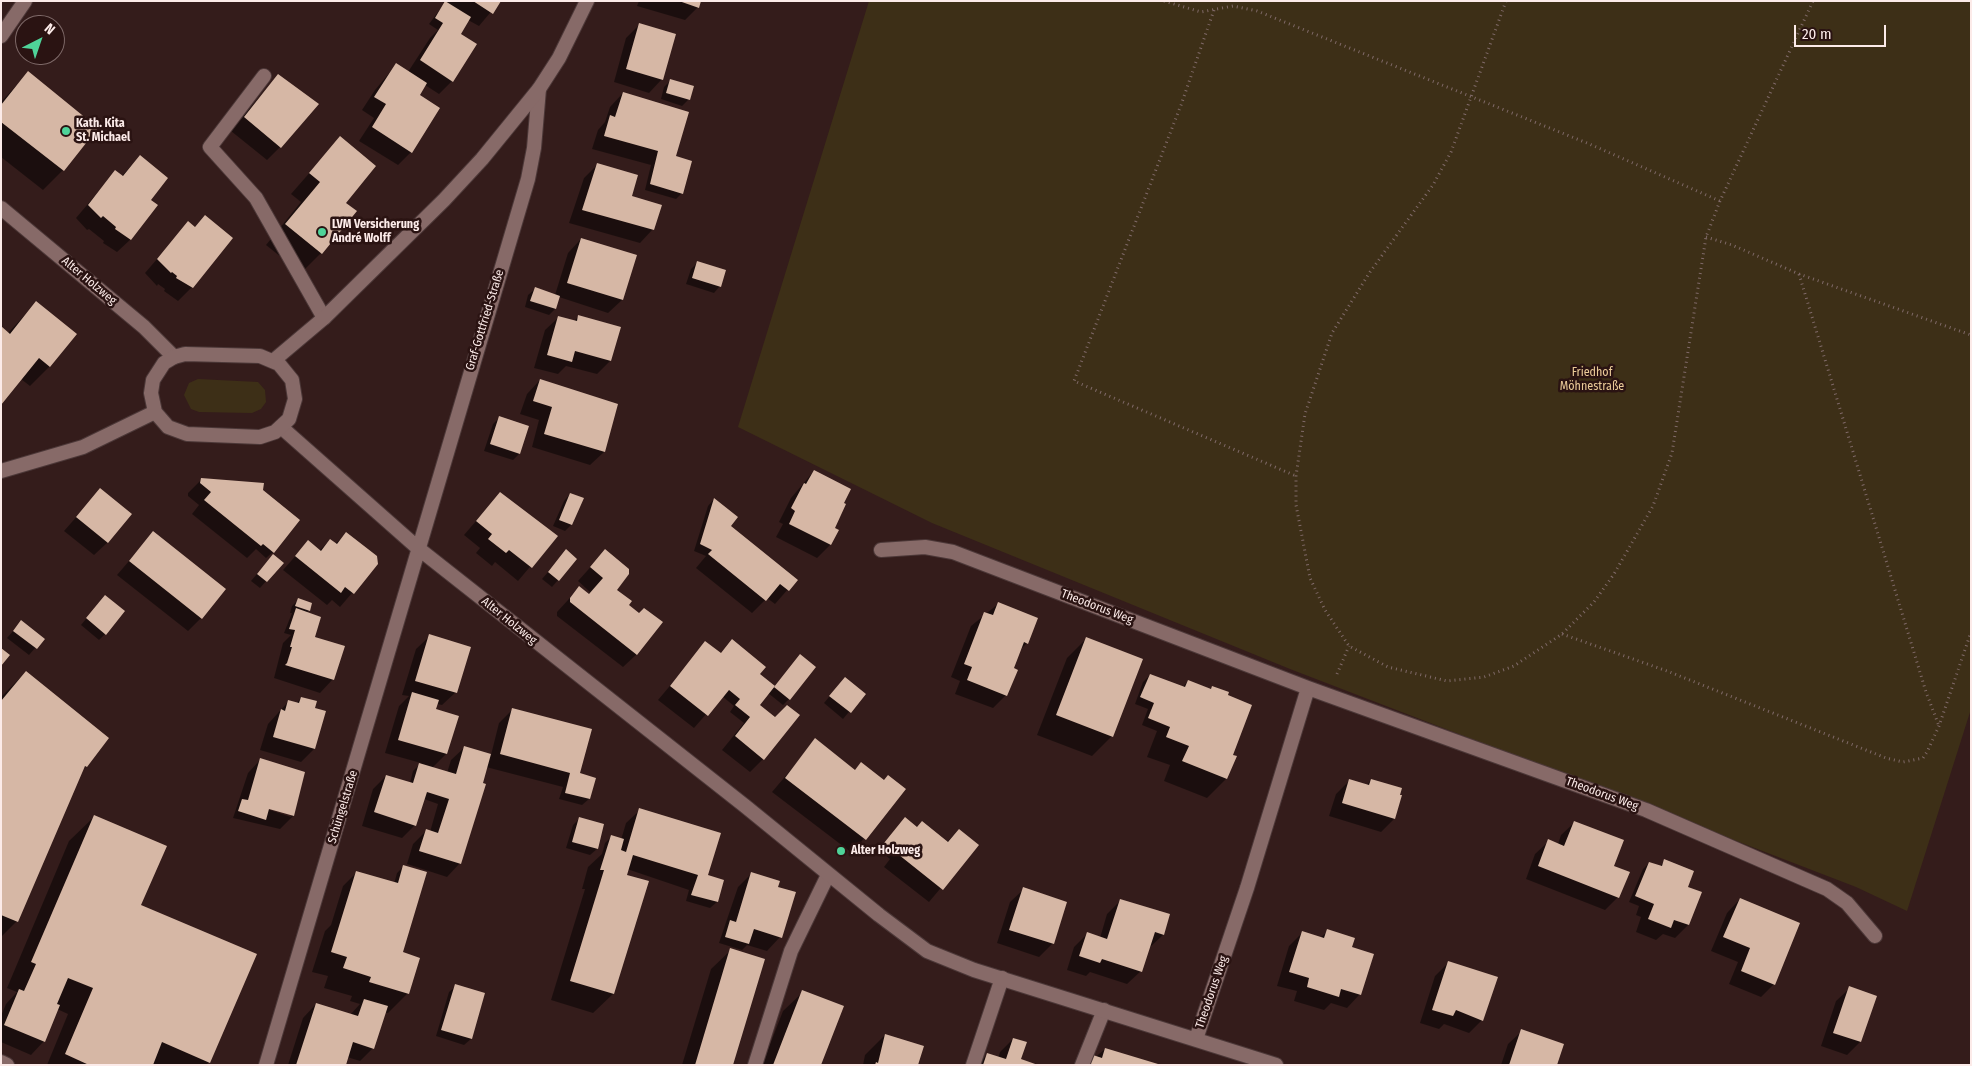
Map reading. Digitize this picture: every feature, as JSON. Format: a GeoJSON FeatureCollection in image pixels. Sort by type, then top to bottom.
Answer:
{"type":"FeatureCollection","features":[{"type":"Feature","properties":{"kind":"street"},"geometry":{"type":"LineString","coordinates":[[1,36],[25,1]]}},
{"type":"Feature","properties":{"kind":"street","name":"Graf-Gottfried-Straße"},"geometry":{"type":"LineString","coordinates":[[273,361],[324,318],[444,200],[482,159],[539,88],[559,58],[587,1]]}},
{"type":"Feature","properties":{"kind":"street"},"geometry":{"type":"LineString","coordinates":[[264,76],[210,147],[256,198],[324,318]]}},
{"type":"Feature","properties":{"kind":"street","name":"Graf-Gottfried-Straße"},"geometry":{"type":"LineString","coordinates":[[420,549],[473,360],[528,179],[534,148],[539,88]]}},
{"type":"Feature","properties":{"kind":"street","name":"Alter Holzweg"},"geometry":{"type":"LineString","coordinates":[[1,208],[144,327],[174,356]]}},
{"type":"Feature","properties":{"kind":"street"},"geometry":{"type":"LineString","coordinates":[[185,354],[260,356],[273,361],[285,370],[292,380],[295,398],[293,411],[281,428],[271,434],[260,437],[187,434],[168,427],[155,412],[150,393],[153,380],[164,363],[174,356],[185,354]]}},
{"type":"Feature","properties":{"kind":"street"},"geometry":{"type":"LineString","coordinates":[[1,471],[83,447],[155,412]]}},
{"type":"Feature","properties":{"kind":"street","name":"Alter Holzweg"},"geometry":{"type":"LineString","coordinates":[[281,428],[420,549],[745,806],[828,875],[927,950],[974,970],[1276,1065]]}},
{"type":"Feature","properties":{"kind":"street","name":"Theodorus Weg"},"geometry":{"type":"LineString","coordinates":[[881,550],[925,546],[953,552],[1328,696],[1646,810],[1818,885],[1847,903],[1876,936]]}},
{"type":"Feature","properties":{"kind":"street","name":"Schüngelstraße"},"geometry":{"type":"LineString","coordinates":[[266,1065],[420,549]]}},
{"type":"Feature","properties":{"kind":"street","name":"Theodorus Weg"},"geometry":{"type":"LineString","coordinates":[[1196,1039],[1247,888],[1308,688]]}},
{"type":"Feature","properties":{"kind":"street"},"geometry":{"type":"LineString","coordinates":[[755,1065],[791,951],[828,875]]}},
{"type":"Feature","properties":{"kind":"street"},"geometry":{"type":"LineString","coordinates":[[973,1065],[1002,978]]}},
{"type":"Feature","properties":{"kind":"street"},"geometry":{"type":"LineString","coordinates":[[1082,1065],[1104,1010]]}},
{"type":"Feature","properties":{"kind":"street"},"geometry":{"type":"LineString","coordinates":[[1,1062],[7,1065]]}},
{"type":"Feature","properties":{"kind":"path"},"geometry":{"type":"LineString","coordinates":[[1164,1],[1201,12],[1234,6],[1257,10],[1587,143],[1720,200]]}},
{"type":"Feature","properties":{"kind":"path"},"geometry":{"type":"LineString","coordinates":[[1506,1],[1451,152],[1433,185],[1370,272],[1332,334],[1305,414],[1296,476],[1296,505],[1310,578],[1325,610],[1349,646],[1388,667],[1447,681],[1484,677],[1514,666],[1562,634],[1594,602],[1614,574],[1645,520],[1662,485],[1672,453],[1706,237],[1720,200],[1813,1]]}},
{"type":"Feature","properties":{"kind":"path"},"geometry":{"type":"LineString","coordinates":[[1214,10],[1180,105],[1074,382],[1296,476]]}},
{"type":"Feature","properties":{"kind":"path"},"geometry":{"type":"LineString","coordinates":[[1706,237],[1732,245],[1799,274],[1971,335]]}},
{"type":"Feature","properties":{"kind":"path"},"geometry":{"type":"LineString","coordinates":[[1799,274],[1926,692],[1940,726]]}},
{"type":"Feature","properties":{"kind":"path"},"geometry":{"type":"LineString","coordinates":[[1562,634],[1667,671],[1886,758],[1913,762],[1923,758],[1940,726],[1971,632]]}},
{"type":"Feature","properties":{"kind":"path"},"geometry":{"type":"LineString","coordinates":[[1328,696],[1349,646]]}},
{"type":"Feature","properties":{"kind":"green space","name":"Friedhof Möhnestraße"},"geometry":{"type":"Polygon","coordinates":[[[869,1],[1971,1],[1971,709],[1907,911],[1856,887],[1290,669],[932,523],[738,427],[869,1]]]}},
{"type":"Feature","properties":{"kind":"green space"},"geometry":{"type":"Polygon","coordinates":[[[198,379],[258,382],[265,390],[266,402],[261,409],[252,413],[199,412],[191,409],[184,395],[189,383],[198,379]]]}},
{"type":"Feature","properties":{"kind":"building"},"geometry":{"type":"Polygon","coordinates":[[[445,1],[471,17],[461,34],[477,44],[453,82],[420,60],[443,23],[435,18],[445,1]]]}},
{"type":"Feature","properties":{"kind":"building"},"geometry":{"type":"Polygon","coordinates":[[[473,1],[501,1],[493,14],[473,1]]]}},
{"type":"Feature","properties":{"kind":"building"},"geometry":{"type":"Polygon","coordinates":[[[679,1],[701,1],[699,8],[679,1]]]}},
{"type":"Feature","properties":{"kind":"building"},"geometry":{"type":"Polygon","coordinates":[[[639,23],[676,34],[663,80],[626,69],[639,23]]]}},
{"type":"Feature","properties":{"kind":"building"},"geometry":{"type":"Polygon","coordinates":[[[396,63],[427,83],[420,95],[440,108],[412,153],[372,127],[386,104],[374,97],[396,63]]]}},
{"type":"Feature","properties":{"kind":"building"},"geometry":{"type":"Polygon","coordinates":[[[28,71],[98,128],[64,171],[1,122],[1,105],[28,71]]]}},
{"type":"Feature","properties":{"kind":"building"},"geometry":{"type":"Polygon","coordinates":[[[278,74],[319,104],[281,148],[244,117],[278,74]]]}},
{"type":"Feature","properties":{"kind":"building"},"geometry":{"type":"Polygon","coordinates":[[[670,79],[694,86],[690,100],[666,93],[670,79]]]}},
{"type":"Feature","properties":{"kind":"building"},"geometry":{"type":"Polygon","coordinates":[[[623,92],[689,112],[676,156],[692,161],[683,194],[650,184],[658,151],[604,136],[610,115],[615,117],[623,92]]]}},
{"type":"Feature","properties":{"kind":"building"},"geometry":{"type":"Polygon","coordinates":[[[340,136],[376,166],[346,203],[357,211],[322,254],[285,224],[320,182],[309,173],[340,136]]]}},
{"type":"Feature","properties":{"kind":"building"},"geometry":{"type":"Polygon","coordinates":[[[140,155],[168,178],[151,200],[158,205],[131,240],[115,229],[116,227],[103,216],[101,218],[88,205],[115,170],[123,176],[140,155]]]}},
{"type":"Feature","properties":{"kind":"building"},"geometry":{"type":"Polygon","coordinates":[[[597,163],[638,175],[632,196],[662,205],[654,230],[582,210],[597,163]]]}},
{"type":"Feature","properties":{"kind":"building"},"geometry":{"type":"Polygon","coordinates":[[[205,215],[233,238],[193,288],[176,278],[177,276],[171,273],[157,259],[188,221],[195,227],[205,215]]]}},
{"type":"Feature","properties":{"kind":"building"},"geometry":{"type":"Polygon","coordinates":[[[581,238],[637,255],[623,300],[567,283],[581,238]]]}},
{"type":"Feature","properties":{"kind":"building"},"geometry":{"type":"Polygon","coordinates":[[[697,261],[726,270],[721,287],[692,278],[697,261]]]}},
{"type":"Feature","properties":{"kind":"building"},"geometry":{"type":"Polygon","coordinates":[[[535,287],[560,296],[556,309],[530,301],[535,287]]]}},
{"type":"Feature","properties":{"kind":"building"},"geometry":{"type":"Polygon","coordinates":[[[36,301],[77,334],[50,367],[39,358],[1,405],[1,326],[10,334],[36,301]]]}},
{"type":"Feature","properties":{"kind":"building"},"geometry":{"type":"Polygon","coordinates":[[[578,315],[621,327],[611,361],[575,351],[572,362],[547,355],[558,316],[577,321],[578,315]]]}},
{"type":"Feature","properties":{"kind":"building"},"geometry":{"type":"Polygon","coordinates":[[[540,379],[618,404],[605,452],[544,434],[552,407],[533,401],[540,379]]]}},
{"type":"Feature","properties":{"kind":"building"},"geometry":{"type":"Polygon","coordinates":[[[499,416],[529,426],[520,454],[490,444],[499,416]]]}},
{"type":"Feature","properties":{"kind":"building"},"geometry":{"type":"Polygon","coordinates":[[[814,470],[851,489],[835,528],[839,530],[831,545],[789,524],[795,511],[791,508],[804,483],[806,484],[814,470]]]}},
{"type":"Feature","properties":{"kind":"building"},"geometry":{"type":"Polygon","coordinates":[[[201,478],[264,483],[263,490],[300,520],[274,553],[263,544],[261,546],[204,500],[211,492],[200,483],[201,478]]]}},
{"type":"Feature","properties":{"kind":"building"},"geometry":{"type":"Polygon","coordinates":[[[100,488],[132,514],[108,543],[76,517],[100,488]]]}},
{"type":"Feature","properties":{"kind":"building"},"geometry":{"type":"Polygon","coordinates":[[[500,492],[558,536],[532,568],[509,550],[506,553],[488,539],[492,534],[476,521],[500,492]]]}},
{"type":"Feature","properties":{"kind":"building"},"geometry":{"type":"Polygon","coordinates":[[[570,493],[584,498],[572,525],[559,520],[570,493]]]}},
{"type":"Feature","properties":{"kind":"building"},"geometry":{"type":"Polygon","coordinates":[[[714,498],[738,517],[731,526],[798,580],[789,591],[780,584],[766,601],[708,554],[712,550],[700,544],[714,498]]]}},
{"type":"Feature","properties":{"kind":"building"},"geometry":{"type":"Polygon","coordinates":[[[153,531],[226,589],[202,619],[129,561],[153,531]]]}},
{"type":"Feature","properties":{"kind":"building"},"geometry":{"type":"Polygon","coordinates":[[[346,532],[377,556],[378,564],[354,594],[345,587],[341,593],[295,556],[308,540],[321,551],[330,539],[337,544],[346,532]]]}},
{"type":"Feature","properties":{"kind":"building"},"geometry":{"type":"Polygon","coordinates":[[[566,549],[577,559],[559,581],[548,572],[566,549]]]}},
{"type":"Feature","properties":{"kind":"building"},"geometry":{"type":"Polygon","coordinates":[[[605,549],[629,569],[629,574],[617,590],[632,601],[629,605],[639,613],[644,608],[663,622],[637,655],[570,602],[570,598],[579,586],[589,594],[603,578],[590,567],[605,549]]]}},
{"type":"Feature","properties":{"kind":"building"},"geometry":{"type":"Polygon","coordinates":[[[273,554],[284,563],[267,582],[257,574],[273,554]]]}},
{"type":"Feature","properties":{"kind":"building"},"geometry":{"type":"Polygon","coordinates":[[[105,595],[125,611],[106,635],[86,618],[105,595]]]}},
{"type":"Feature","properties":{"kind":"building"},"geometry":{"type":"Polygon","coordinates":[[[298,598],[312,603],[310,611],[295,606],[298,598]]]}},
{"type":"Feature","properties":{"kind":"building"},"geometry":{"type":"Polygon","coordinates":[[[998,602],[1038,618],[1028,644],[1024,642],[1014,668],[1018,670],[1007,696],[967,680],[972,667],[964,664],[984,612],[993,615],[998,602]]]}},
{"type":"Feature","properties":{"kind":"building"},"geometry":{"type":"Polygon","coordinates":[[[296,608],[321,617],[315,637],[345,646],[334,680],[285,665],[292,647],[290,647],[295,630],[289,629],[296,608]]]}},
{"type":"Feature","properties":{"kind":"building"},"geometry":{"type":"Polygon","coordinates":[[[21,620],[45,639],[37,649],[13,631],[21,620]]]}},
{"type":"Feature","properties":{"kind":"building"},"geometry":{"type":"Polygon","coordinates":[[[429,634],[471,647],[457,693],[415,681],[429,634]]]}},
{"type":"Feature","properties":{"kind":"building"},"geometry":{"type":"Polygon","coordinates":[[[1086,637],[1143,659],[1113,737],[1056,715],[1086,637]]]}},
{"type":"Feature","properties":{"kind":"building"},"geometry":{"type":"Polygon","coordinates":[[[732,639],[766,667],[760,674],[775,686],[760,705],[775,717],[787,705],[800,715],[764,760],[735,736],[750,717],[735,705],[740,699],[729,690],[708,716],[670,686],[705,641],[721,653],[732,639]]]}},
{"type":"Feature","properties":{"kind":"building"},"geometry":{"type":"Polygon","coordinates":[[[1,648],[10,655],[1,666],[1,648]]]}},
{"type":"Feature","properties":{"kind":"building"},"geometry":{"type":"Polygon","coordinates":[[[800,654],[816,667],[790,700],[774,687],[800,654]]]}},
{"type":"Feature","properties":{"kind":"building"},"geometry":{"type":"Polygon","coordinates":[[[26,671],[109,738],[87,767],[85,766],[18,922],[1,915],[1,701],[26,671]]]}},
{"type":"Feature","properties":{"kind":"building"},"geometry":{"type":"Polygon","coordinates":[[[1150,674],[1185,687],[1188,680],[1211,689],[1212,686],[1229,692],[1228,695],[1252,705],[1233,755],[1237,756],[1227,779],[1182,761],[1189,746],[1166,737],[1170,727],[1148,718],[1154,703],[1140,697],[1150,674]]]}},
{"type":"Feature","properties":{"kind":"building"},"geometry":{"type":"Polygon","coordinates":[[[845,677],[866,694],[851,713],[829,696],[845,677]]]}},
{"type":"Feature","properties":{"kind":"building"},"geometry":{"type":"Polygon","coordinates":[[[412,692],[439,700],[436,709],[459,716],[447,754],[398,740],[412,692]]]}},
{"type":"Feature","properties":{"kind":"building"},"geometry":{"type":"Polygon","coordinates":[[[301,697],[317,701],[315,708],[326,711],[315,749],[273,737],[281,709],[285,711],[288,700],[299,703],[301,697]]]}},
{"type":"Feature","properties":{"kind":"building"},"geometry":{"type":"Polygon","coordinates":[[[512,708],[592,729],[580,773],[596,778],[590,799],[565,793],[570,773],[500,754],[512,708]]]}},
{"type":"Feature","properties":{"kind":"building"},"geometry":{"type":"Polygon","coordinates":[[[815,738],[855,770],[861,762],[884,780],[888,775],[906,789],[866,840],[785,778],[815,738]]]}},
{"type":"Feature","properties":{"kind":"building"},"geometry":{"type":"Polygon","coordinates":[[[464,746],[491,754],[483,783],[486,784],[461,864],[419,851],[426,829],[438,833],[449,799],[427,792],[416,826],[374,812],[386,775],[413,783],[419,763],[456,774],[464,746]]]}},
{"type":"Feature","properties":{"kind":"building"},"geometry":{"type":"Polygon","coordinates":[[[260,758],[305,772],[294,816],[269,809],[266,820],[238,811],[242,799],[248,800],[260,758]]]}},
{"type":"Feature","properties":{"kind":"building"},"geometry":{"type":"Polygon","coordinates":[[[1349,779],[1369,785],[1371,779],[1402,788],[1400,795],[1402,795],[1395,819],[1342,803],[1349,779]]]}},
{"type":"Feature","properties":{"kind":"building"},"geometry":{"type":"Polygon","coordinates":[[[639,808],[721,833],[708,875],[724,880],[718,902],[691,895],[698,875],[633,855],[627,875],[649,881],[614,994],[570,981],[604,870],[600,870],[611,835],[624,839],[621,850],[626,852],[639,808]]]}},
{"type":"Feature","properties":{"kind":"building"},"geometry":{"type":"Polygon","coordinates":[[[94,815],[167,846],[141,905],[257,954],[210,1063],[162,1042],[153,1065],[89,1065],[65,1054],[93,988],[68,978],[57,1004],[60,1005],[45,1042],[4,1025],[19,989],[24,991],[36,964],[31,962],[94,815]]]}},
{"type":"Feature","properties":{"kind":"building"},"geometry":{"type":"Polygon","coordinates":[[[579,817],[604,824],[598,849],[572,842],[579,817]]]}},
{"type":"Feature","properties":{"kind":"building"},"geometry":{"type":"Polygon","coordinates":[[[905,817],[917,827],[922,821],[948,842],[959,829],[979,845],[943,890],[884,843],[905,817]]]}},
{"type":"Feature","properties":{"kind":"building"},"geometry":{"type":"Polygon","coordinates":[[[1574,821],[1624,840],[1614,866],[1630,872],[1619,898],[1538,866],[1548,839],[1564,846],[1574,821]]]}},
{"type":"Feature","properties":{"kind":"building"},"geometry":{"type":"Polygon","coordinates":[[[1664,859],[1694,871],[1688,887],[1702,892],[1689,925],[1674,920],[1671,928],[1648,919],[1654,904],[1635,896],[1649,862],[1662,866],[1664,859]]]}},
{"type":"Feature","properties":{"kind":"building"},"geometry":{"type":"Polygon","coordinates":[[[403,865],[427,872],[403,952],[420,958],[409,994],[369,982],[371,977],[343,968],[347,957],[331,952],[356,871],[398,883],[403,865]]]}},
{"type":"Feature","properties":{"kind":"building"},"geometry":{"type":"Polygon","coordinates":[[[751,872],[780,881],[778,887],[796,892],[782,938],[754,929],[749,944],[725,937],[730,920],[736,922],[751,872]]]}},
{"type":"Feature","properties":{"kind":"building"},"geometry":{"type":"Polygon","coordinates":[[[1023,887],[1067,902],[1054,944],[1009,930],[1023,887]]]}},
{"type":"Feature","properties":{"kind":"building"},"geometry":{"type":"Polygon","coordinates":[[[1740,898],[1800,923],[1775,985],[1741,971],[1750,948],[1723,937],[1740,898]]]}},
{"type":"Feature","properties":{"kind":"building"},"geometry":{"type":"Polygon","coordinates":[[[1120,899],[1170,914],[1164,935],[1155,932],[1142,972],[1102,959],[1100,963],[1079,956],[1087,932],[1107,939],[1120,899]]]}},
{"type":"Feature","properties":{"kind":"building"},"geometry":{"type":"Polygon","coordinates":[[[1327,929],[1355,938],[1352,947],[1374,954],[1361,995],[1341,989],[1339,997],[1307,987],[1309,978],[1289,972],[1302,931],[1324,938],[1327,929]]]}},
{"type":"Feature","properties":{"kind":"building"},"geometry":{"type":"Polygon","coordinates":[[[730,948],[765,959],[733,1065],[695,1065],[730,948]]]}},
{"type":"Feature","properties":{"kind":"building"},"geometry":{"type":"Polygon","coordinates":[[[1448,961],[1498,977],[1483,1021],[1456,1010],[1453,1016],[1432,1010],[1448,961]]]}},
{"type":"Feature","properties":{"kind":"building"},"geometry":{"type":"Polygon","coordinates":[[[455,984],[485,993],[472,1039],[441,1030],[455,984]]]}},
{"type":"Feature","properties":{"kind":"building"},"geometry":{"type":"Polygon","coordinates":[[[1849,986],[1877,996],[1861,1042],[1833,1033],[1849,986]]]}},
{"type":"Feature","properties":{"kind":"building"},"geometry":{"type":"Polygon","coordinates":[[[802,990],[844,1006],[821,1065],[773,1065],[802,990]]]}},
{"type":"Feature","properties":{"kind":"building"},"geometry":{"type":"Polygon","coordinates":[[[364,999],[388,1006],[374,1049],[353,1042],[346,1065],[296,1065],[316,1003],[358,1016],[364,999]]]}},
{"type":"Feature","properties":{"kind":"building"},"geometry":{"type":"Polygon","coordinates":[[[1521,1029],[1564,1044],[1557,1065],[1509,1065],[1521,1029]]]}},
{"type":"Feature","properties":{"kind":"building"},"geometry":{"type":"Polygon","coordinates":[[[885,1034],[924,1046],[918,1065],[875,1065],[876,1062],[878,1063],[885,1034]]]}},
{"type":"Feature","properties":{"kind":"building"},"geometry":{"type":"Polygon","coordinates":[[[1013,1038],[1027,1042],[1021,1059],[1038,1065],[983,1065],[987,1053],[1006,1059],[1013,1038]]]}},
{"type":"Feature","properties":{"kind":"building"},"geometry":{"type":"Polygon","coordinates":[[[1105,1048],[1158,1065],[1090,1065],[1093,1055],[1102,1058],[1105,1048]]]}},
{"type":"Feature","properties":{"kind":"place","name":"Kath. Kita St. Michael"},"geometry":{"type":"Point","coordinates":[66,131]}},
{"type":"Feature","properties":{"kind":"place","name":"LVM Versicherung André Wolff"},"geometry":{"type":"Point","coordinates":[322,232]}},
{"type":"Feature","properties":{"kind":"place","name":"Alter Holzweg"},"geometry":{"type":"Point","coordinates":[841,851]}}]}
